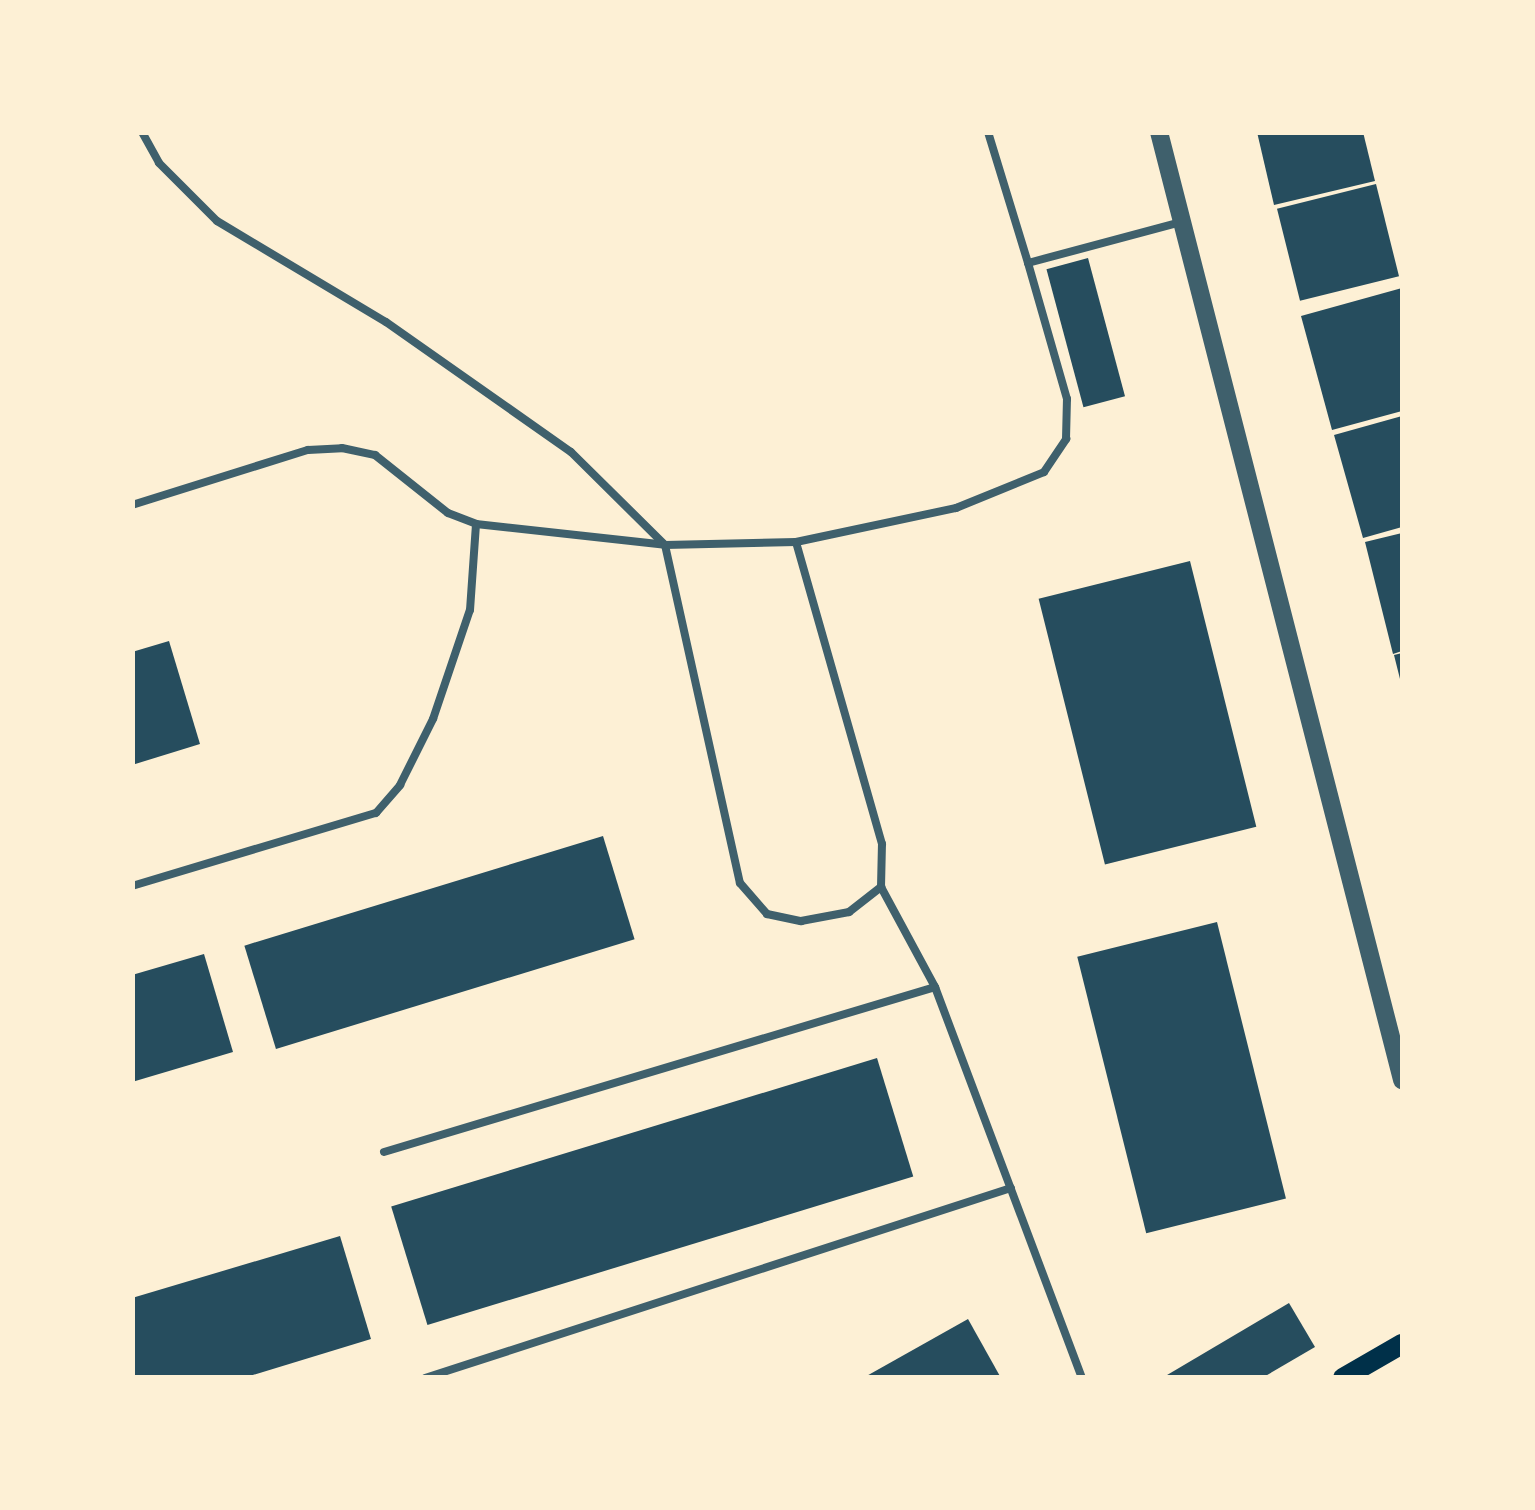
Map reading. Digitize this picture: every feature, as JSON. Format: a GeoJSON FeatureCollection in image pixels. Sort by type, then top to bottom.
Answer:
{"type":"FeatureCollection","features":[{"type":"Feature","properties":{"kind":"main road"},"geometry":{"type":"LineString","coordinates":[[1343,1378],[1402,1344]]}},
{"type":"Feature","properties":{"kind":"street"},"geometry":{"type":"LineString","coordinates":[[1159,132],[1402,1080]]}},
{"type":"Feature","properties":{"kind":"lane"},"geometry":{"type":"LineString","coordinates":[[142,132],[158,163],[218,221],[386,322],[572,452],[665,545],[740,883],[767,914],[801,921],[849,912],[880,887]]}},
{"type":"Feature","properties":{"kind":"lane"},"geometry":{"type":"LineString","coordinates":[[132,505],[308,450],[342,448],[375,455],[448,513],[476,524],[665,545],[796,542],[956,508],[1044,472],[1066,439],[1067,400],[988,132]]}},
{"type":"Feature","properties":{"kind":"lane"},"geometry":{"type":"LineString","coordinates":[[1028,263],[1182,222]]}},
{"type":"Feature","properties":{"kind":"lane"},"geometry":{"type":"LineString","coordinates":[[132,886],[376,813],[400,785],[433,719],[470,610],[476,524]]}},
{"type":"Feature","properties":{"kind":"lane"},"geometry":{"type":"LineString","coordinates":[[796,542],[882,844],[880,887],[935,987],[1082,1378]]}},
{"type":"Feature","properties":{"kind":"lane"},"geometry":{"type":"LineString","coordinates":[[384,1152],[935,987]]}},
{"type":"Feature","properties":{"kind":"lane"},"geometry":{"type":"LineString","coordinates":[[425,1378],[1011,1188]]}},
{"type":"Feature","properties":{"kind":"building"},"geometry":{"type":"Polygon","coordinates":[[[1257,132],[1363,132],[1375,181],[1274,205],[1257,132]]]}},
{"type":"Feature","properties":{"kind":"building"},"geometry":{"type":"Polygon","coordinates":[[[1376,184],[1399,276],[1300,301],[1277,209],[1376,184]]]}},
{"type":"Feature","properties":{"kind":"building"},"geometry":{"type":"Polygon","coordinates":[[[1088,258],[1125,396],[1083,407],[1046,269],[1088,258]]]}},
{"type":"Feature","properties":{"kind":"building"},"geometry":{"type":"Polygon","coordinates":[[[1402,288],[1402,411],[1332,430],[1301,316],[1402,288]]]}},
{"type":"Feature","properties":{"kind":"building"},"geometry":{"type":"Polygon","coordinates":[[[1402,416],[1402,527],[1363,538],[1334,435],[1402,416]]]}},
{"type":"Feature","properties":{"kind":"building"},"geometry":{"type":"Polygon","coordinates":[[[1402,533],[1402,651],[1393,654],[1365,542],[1402,533]]]}},
{"type":"Feature","properties":{"kind":"building"},"geometry":{"type":"Polygon","coordinates":[[[1190,561],[1256,827],[1105,865],[1039,599],[1190,561]]]}},
{"type":"Feature","properties":{"kind":"building"},"geometry":{"type":"Polygon","coordinates":[[[169,641],[200,744],[132,765],[132,652],[169,641]]]}},
{"type":"Feature","properties":{"kind":"building"},"geometry":{"type":"Polygon","coordinates":[[[1402,653],[1402,683],[1401,683],[1394,655],[1402,653]]]}},
{"type":"Feature","properties":{"kind":"building"},"geometry":{"type":"Polygon","coordinates":[[[603,836],[635,939],[276,1049],[244,946],[603,836]]]}},
{"type":"Feature","properties":{"kind":"building"},"geometry":{"type":"Polygon","coordinates":[[[1217,922],[1286,1199],[1146,1233],[1077,957],[1217,922]]]}},
{"type":"Feature","properties":{"kind":"building"},"geometry":{"type":"Polygon","coordinates":[[[204,954],[233,1052],[132,1082],[132,975],[204,954]]]}},
{"type":"Feature","properties":{"kind":"building"},"geometry":{"type":"Polygon","coordinates":[[[877,1058],[913,1177],[427,1325],[391,1207],[877,1058]]]}},
{"type":"Feature","properties":{"kind":"building"},"geometry":{"type":"Polygon","coordinates":[[[340,1236],[371,1339],[243,1378],[132,1378],[132,1298],[340,1236]]]}},
{"type":"Feature","properties":{"kind":"building"},"geometry":{"type":"Polygon","coordinates":[[[1289,1303],[1315,1347],[1262,1378],[1162,1378],[1289,1303]]]}},
{"type":"Feature","properties":{"kind":"building"},"geometry":{"type":"Polygon","coordinates":[[[968,1319],[1001,1378],[863,1378],[968,1319]]]}}]}
